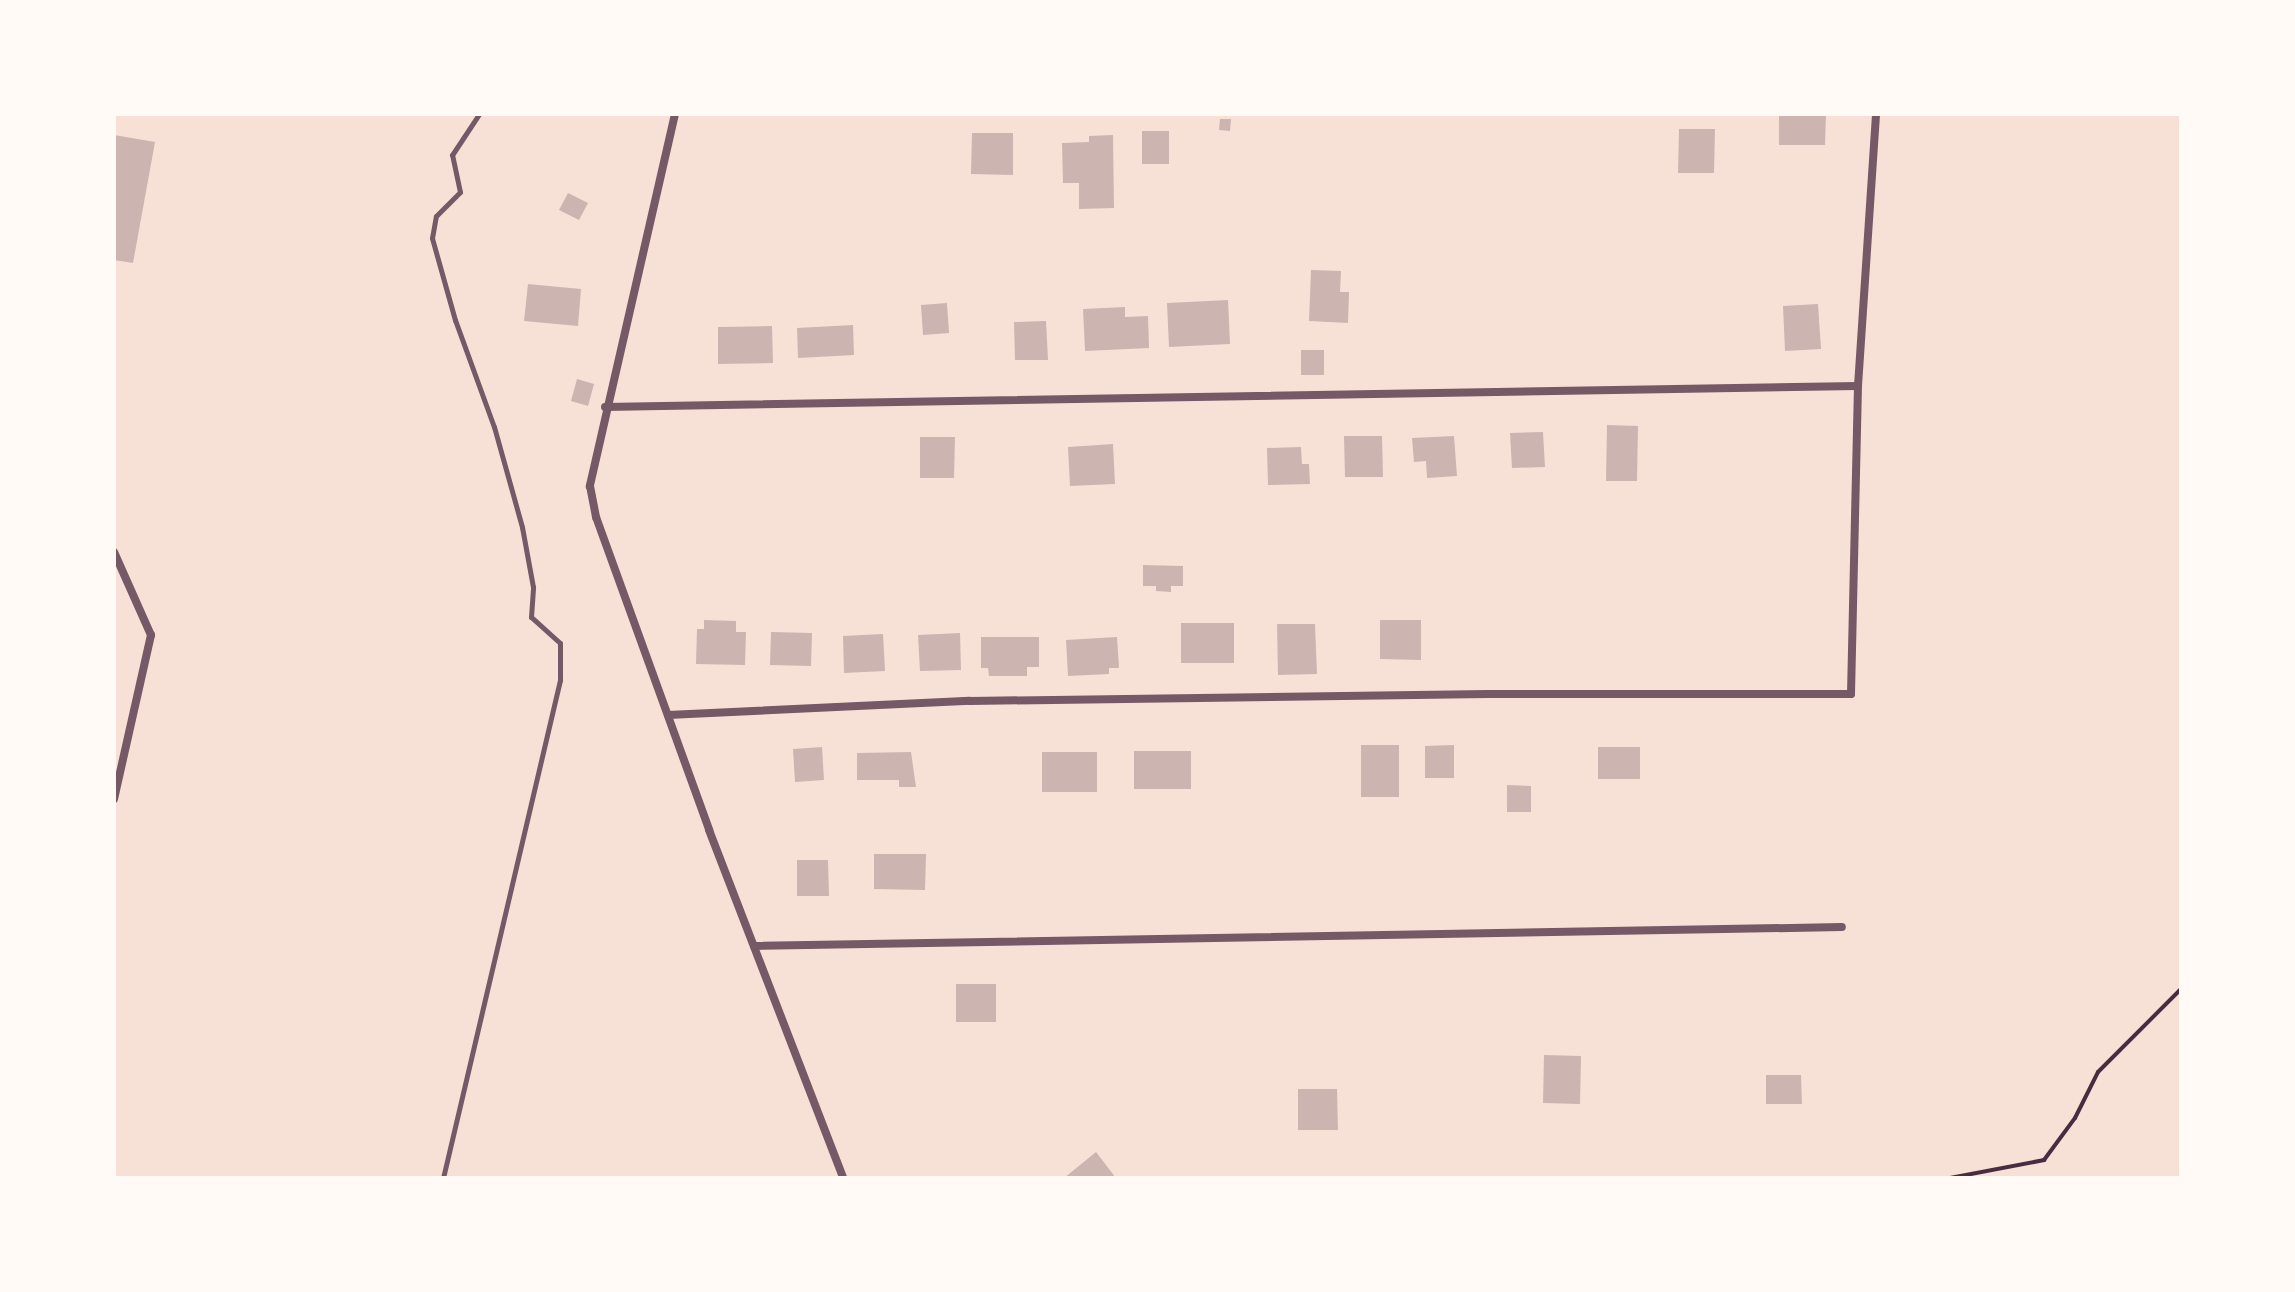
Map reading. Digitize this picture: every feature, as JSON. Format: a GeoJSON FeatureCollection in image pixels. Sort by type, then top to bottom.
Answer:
{"type":"FeatureCollection","features":[{"type":"Feature","properties":{"kind":"street"},"geometry":{"type":"LineString","coordinates":[[675,114],[605,407],[590,486],[596,517],[668,715],[843,1178]]}},
{"type":"Feature","properties":{"kind":"street"},"geometry":{"type":"LineString","coordinates":[[668,715],[970,701],[1488,694],[1851,694],[1858,386],[1876,114]]}},
{"type":"Feature","properties":{"kind":"street"},"geometry":{"type":"LineString","coordinates":[[605,407],[1858,386]]}},
{"type":"Feature","properties":{"kind":"street"},"geometry":{"type":"LineString","coordinates":[[114,552],[151,635],[114,799]]}},
{"type":"Feature","properties":{"kind":"street"},"geometry":{"type":"LineString","coordinates":[[754,946],[1842,927]]}},
{"type":"Feature","properties":{"kind":"lane"},"geometry":{"type":"LineString","coordinates":[[443,1178],[560,680],[560,643],[531,617],[533,587],[522,527],[494,427],[455,320],[432,238],[436,216],[460,192],[452,155],[479,114]]}},
{"type":"Feature","properties":{"kind":"path"},"geometry":{"type":"LineString","coordinates":[[1950,1178],[2044,1160],[2075,1118],[2098,1072],[2181,989]]}},
{"type":"Feature","properties":{"kind":"building"},"geometry":{"type":"Polygon","coordinates":[[[1779,114],[1826,114],[1825,145],[1779,145],[1779,114]]]}},
{"type":"Feature","properties":{"kind":"building"},"geometry":{"type":"Polygon","coordinates":[[[1220,119],[1231,119],[1230,131],[1219,130],[1220,119]]]}},
{"type":"Feature","properties":{"kind":"building"},"geometry":{"type":"Polygon","coordinates":[[[1679,129],[1715,129],[1714,173],[1678,173],[1679,129]]]}},
{"type":"Feature","properties":{"kind":"building"},"geometry":{"type":"Polygon","coordinates":[[[1142,131],[1169,131],[1169,164],[1142,164],[1142,131]]]}},
{"type":"Feature","properties":{"kind":"building"},"geometry":{"type":"Polygon","coordinates":[[[972,133],[1013,133],[1013,175],[971,174],[972,133]]]}},
{"type":"Feature","properties":{"kind":"building"},"geometry":{"type":"Polygon","coordinates":[[[114,135],[155,142],[133,263],[114,260],[114,135]]]}},
{"type":"Feature","properties":{"kind":"building"},"geometry":{"type":"Polygon","coordinates":[[[1113,135],[1114,208],[1079,209],[1079,183],[1063,183],[1062,143],[1089,142],[1089,136],[1113,135]]]}},
{"type":"Feature","properties":{"kind":"building"},"geometry":{"type":"Polygon","coordinates":[[[568,193],[588,203],[579,220],[559,210],[568,193]]]}},
{"type":"Feature","properties":{"kind":"building"},"geometry":{"type":"Polygon","coordinates":[[[1311,270],[1341,271],[1340,292],[1349,292],[1348,323],[1309,321],[1311,270]]]}},
{"type":"Feature","properties":{"kind":"building"},"geometry":{"type":"Polygon","coordinates":[[[528,284],[581,289],[578,326],[524,321],[528,284]]]}},
{"type":"Feature","properties":{"kind":"building"},"geometry":{"type":"Polygon","coordinates":[[[1228,300],[1230,344],[1169,347],[1167,303],[1228,300]]]}},
{"type":"Feature","properties":{"kind":"building"},"geometry":{"type":"Polygon","coordinates":[[[947,303],[949,333],[923,335],[921,305],[947,303]]]}},
{"type":"Feature","properties":{"kind":"building"},"geometry":{"type":"Polygon","coordinates":[[[1818,304],[1821,349],[1785,351],[1783,306],[1818,304]]]}},
{"type":"Feature","properties":{"kind":"building"},"geometry":{"type":"Polygon","coordinates":[[[1125,307],[1125,317],[1148,316],[1149,348],[1085,351],[1083,309],[1125,307]]]}},
{"type":"Feature","properties":{"kind":"building"},"geometry":{"type":"Polygon","coordinates":[[[1046,321],[1048,360],[1015,360],[1014,322],[1046,321]]]}},
{"type":"Feature","properties":{"kind":"building"},"geometry":{"type":"Polygon","coordinates":[[[853,325],[854,355],[798,358],[797,328],[853,325]]]}},
{"type":"Feature","properties":{"kind":"building"},"geometry":{"type":"Polygon","coordinates":[[[772,326],[773,363],[718,364],[718,327],[772,326]]]}},
{"type":"Feature","properties":{"kind":"building"},"geometry":{"type":"Polygon","coordinates":[[[1301,350],[1324,350],[1324,375],[1301,375],[1301,350]]]}},
{"type":"Feature","properties":{"kind":"building"},"geometry":{"type":"Polygon","coordinates":[[[577,379],[594,384],[588,406],[571,401],[577,379]]]}},
{"type":"Feature","properties":{"kind":"building"},"geometry":{"type":"Polygon","coordinates":[[[1607,425],[1638,426],[1637,481],[1606,481],[1607,425]]]}},
{"type":"Feature","properties":{"kind":"building"},"geometry":{"type":"Polygon","coordinates":[[[1543,432],[1545,467],[1512,468],[1510,433],[1543,432]]]}},
{"type":"Feature","properties":{"kind":"building"},"geometry":{"type":"Polygon","coordinates":[[[1344,436],[1382,436],[1383,477],[1345,477],[1344,436]]]}},
{"type":"Feature","properties":{"kind":"building"},"geometry":{"type":"Polygon","coordinates":[[[1454,436],[1457,476],[1427,478],[1426,461],[1414,462],[1412,438],[1454,436]]]}},
{"type":"Feature","properties":{"kind":"building"},"geometry":{"type":"Polygon","coordinates":[[[920,437],[955,437],[954,478],[920,478],[920,437]]]}},
{"type":"Feature","properties":{"kind":"building"},"geometry":{"type":"Polygon","coordinates":[[[1113,444],[1115,484],[1070,486],[1068,447],[1113,444]]]}},
{"type":"Feature","properties":{"kind":"building"},"geometry":{"type":"Polygon","coordinates":[[[1301,447],[1302,464],[1309,464],[1310,484],[1268,485],[1267,448],[1301,447]]]}},
{"type":"Feature","properties":{"kind":"building"},"geometry":{"type":"Polygon","coordinates":[[[1143,565],[1183,566],[1183,586],[1171,586],[1171,592],[1156,591],[1156,586],[1143,586],[1143,565]]]}},
{"type":"Feature","properties":{"kind":"building"},"geometry":{"type":"Polygon","coordinates":[[[704,620],[736,621],[736,632],[746,632],[745,665],[696,664],[697,629],[704,629],[704,620]]]}},
{"type":"Feature","properties":{"kind":"building"},"geometry":{"type":"Polygon","coordinates":[[[1380,620],[1421,620],[1421,660],[1380,659],[1380,620]]]}},
{"type":"Feature","properties":{"kind":"building"},"geometry":{"type":"Polygon","coordinates":[[[1181,623],[1234,623],[1234,663],[1181,663],[1181,623]]]}},
{"type":"Feature","properties":{"kind":"building"},"geometry":{"type":"Polygon","coordinates":[[[1277,624],[1315,624],[1317,674],[1278,675],[1277,624]]]}},
{"type":"Feature","properties":{"kind":"building"},"geometry":{"type":"Polygon","coordinates":[[[771,632],[812,633],[811,666],[770,665],[771,632]]]}},
{"type":"Feature","properties":{"kind":"building"},"geometry":{"type":"Polygon","coordinates":[[[960,633],[961,670],[920,671],[918,635],[960,633]]]}},
{"type":"Feature","properties":{"kind":"building"},"geometry":{"type":"Polygon","coordinates":[[[883,634],[885,671],[844,673],[843,636],[883,634]]]}},
{"type":"Feature","properties":{"kind":"building"},"geometry":{"type":"Polygon","coordinates":[[[981,637],[1039,637],[1039,667],[1027,667],[1027,676],[989,676],[988,668],[981,668],[981,637]]]}},
{"type":"Feature","properties":{"kind":"building"},"geometry":{"type":"Polygon","coordinates":[[[1117,637],[1119,668],[1109,668],[1109,674],[1068,676],[1066,640],[1117,637]]]}},
{"type":"Feature","properties":{"kind":"building"},"geometry":{"type":"Polygon","coordinates":[[[1361,745],[1399,745],[1399,797],[1361,797],[1361,745]]]}},
{"type":"Feature","properties":{"kind":"building"},"geometry":{"type":"Polygon","coordinates":[[[1454,745],[1454,778],[1425,778],[1425,746],[1454,745]]]}},
{"type":"Feature","properties":{"kind":"building"},"geometry":{"type":"Polygon","coordinates":[[[822,747],[824,780],[795,782],[793,749],[822,747]]]}},
{"type":"Feature","properties":{"kind":"building"},"geometry":{"type":"Polygon","coordinates":[[[1598,747],[1640,747],[1640,779],[1598,779],[1598,747]]]}},
{"type":"Feature","properties":{"kind":"building"},"geometry":{"type":"Polygon","coordinates":[[[1134,751],[1191,751],[1191,789],[1134,789],[1134,751]]]}},
{"type":"Feature","properties":{"kind":"building"},"geometry":{"type":"Polygon","coordinates":[[[911,752],[916,787],[899,787],[899,780],[857,780],[857,753],[911,752]]]}},
{"type":"Feature","properties":{"kind":"building"},"geometry":{"type":"Polygon","coordinates":[[[1042,752],[1097,752],[1097,792],[1042,792],[1042,752]]]}},
{"type":"Feature","properties":{"kind":"building"},"geometry":{"type":"Polygon","coordinates":[[[1507,785],[1531,786],[1531,812],[1507,812],[1507,785]]]}},
{"type":"Feature","properties":{"kind":"building"},"geometry":{"type":"Polygon","coordinates":[[[874,854],[926,854],[925,890],[874,889],[874,854]]]}},
{"type":"Feature","properties":{"kind":"building"},"geometry":{"type":"Polygon","coordinates":[[[797,860],[828,860],[829,896],[797,896],[797,860]]]}},
{"type":"Feature","properties":{"kind":"building"},"geometry":{"type":"Polygon","coordinates":[[[956,984],[996,984],[996,1022],[956,1022],[956,984]]]}},
{"type":"Feature","properties":{"kind":"building"},"geometry":{"type":"Polygon","coordinates":[[[1544,1055],[1581,1056],[1580,1104],[1543,1103],[1544,1055]]]}},
{"type":"Feature","properties":{"kind":"building"},"geometry":{"type":"Polygon","coordinates":[[[1766,1075],[1801,1075],[1802,1104],[1766,1104],[1766,1075]]]}},
{"type":"Feature","properties":{"kind":"building"},"geometry":{"type":"Polygon","coordinates":[[[1298,1089],[1337,1089],[1338,1130],[1298,1130],[1298,1089]]]}},
{"type":"Feature","properties":{"kind":"building"},"geometry":{"type":"Polygon","coordinates":[[[1096,1152],[1116,1178],[1064,1178],[1096,1152]]]}}]}
